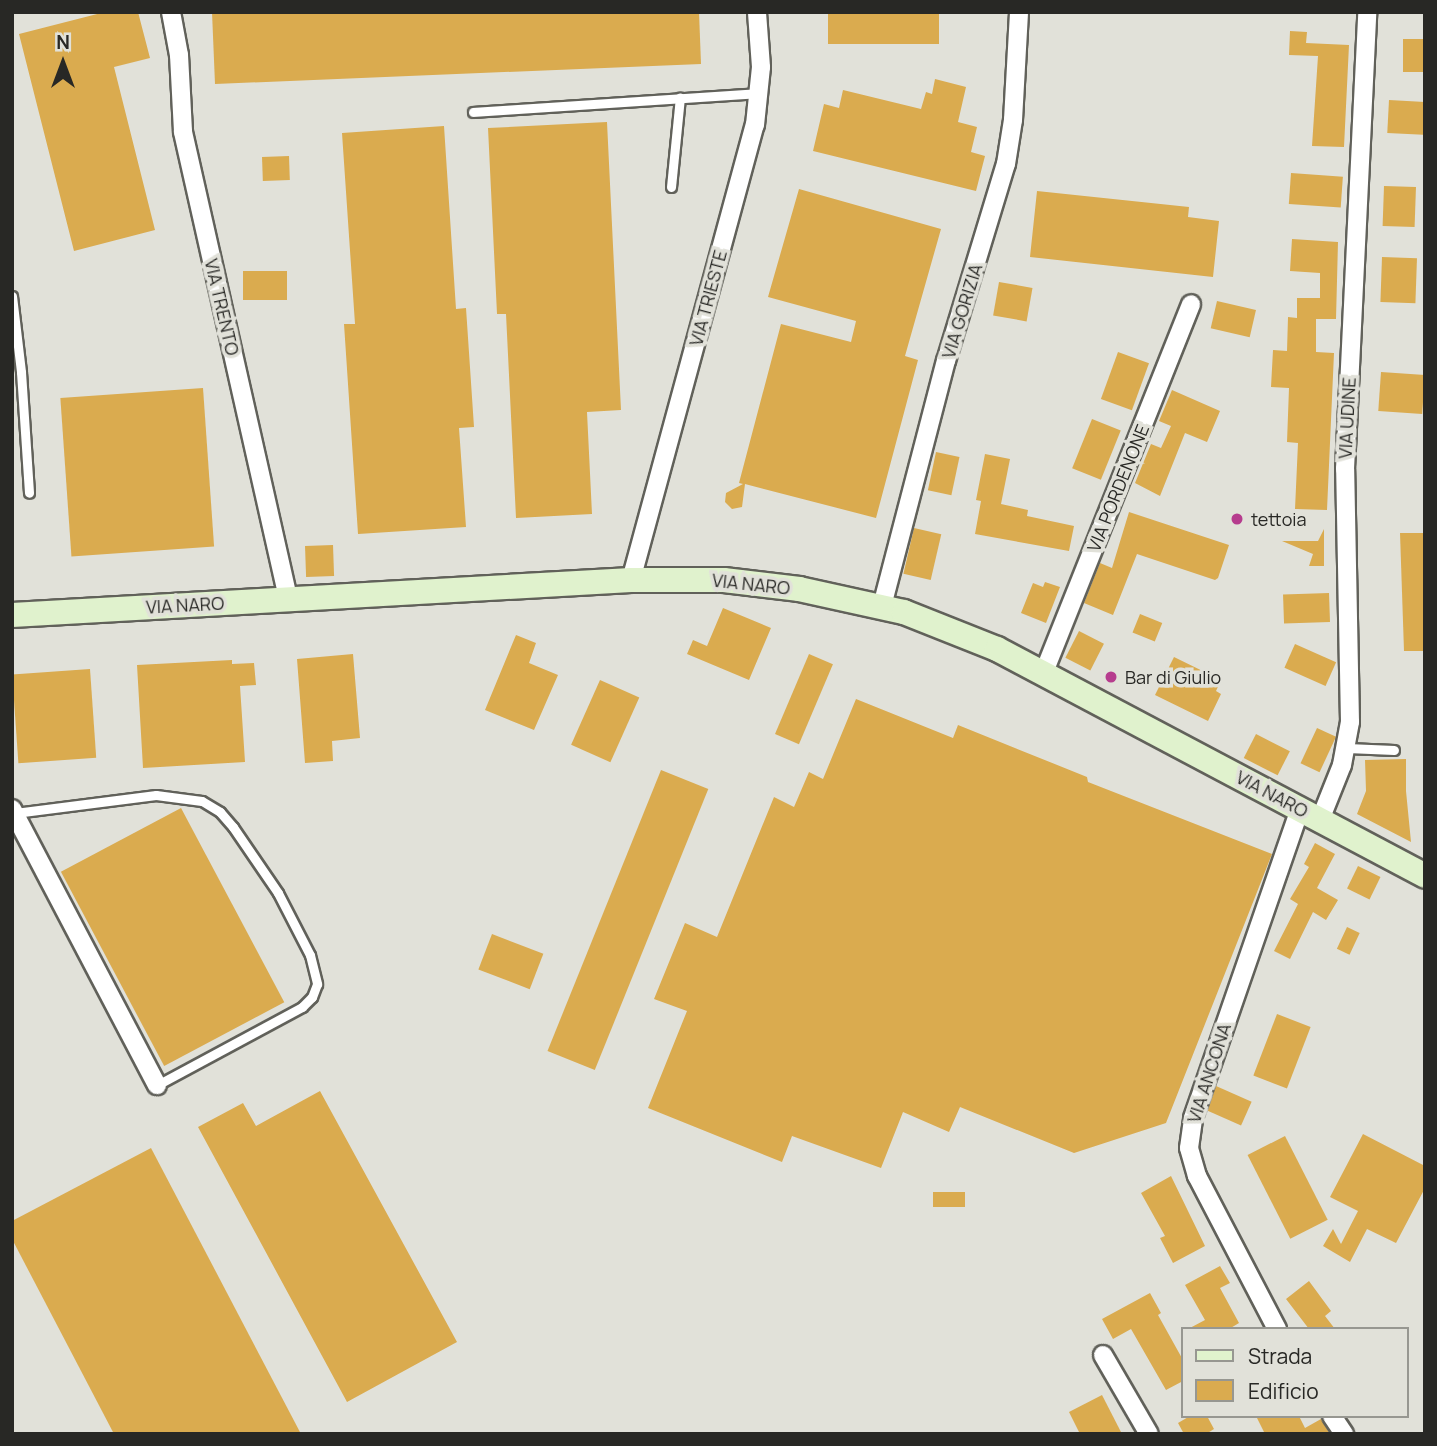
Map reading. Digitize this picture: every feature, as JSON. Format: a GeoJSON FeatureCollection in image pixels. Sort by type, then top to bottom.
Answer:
{"type":"FeatureCollection","features":[{"type":"Feature","properties":{"kind":"street","name":"VIA TRENTO"},"geometry":{"type":"LineString","coordinates":[[171,12],[179,55],[183,132],[288,599]]}},
{"type":"Feature","properties":{"kind":"street","name":"VIA TRIESTE"},"geometry":{"type":"LineString","coordinates":[[631,580],[755,125],[761,67],[757,12]]}},
{"type":"Feature","properties":{"kind":"street","name":"VIA GORIZIA"},"geometry":{"type":"LineString","coordinates":[[882,606],[946,361],[1006,164],[1013,120],[1019,12]]}},
{"type":"Feature","properties":{"kind":"street","name":"VIA UDINE"},"geometry":{"type":"LineString","coordinates":[[1310,814],[1346,748],[1351,707],[1345,470],[1367,12]]}},
{"type":"Feature","properties":{"kind":"street","name":"VIA PORDENONE"},"geometry":{"type":"LineString","coordinates":[[1044,672],[1191,304]]}},
{"type":"Feature","properties":{"kind":"street","name":"VIA NARO"},"geometry":{"type":"LineString","coordinates":[[12,615],[631,580],[748,582],[882,606],[961,632],[1044,672],[1425,876]]}},
{"type":"Feature","properties":{"kind":"street"},"geometry":{"type":"LineString","coordinates":[[13,811],[157,1084]]}},
{"type":"Feature","properties":{"kind":"street","name":"VIA ANCONA"},"geometry":{"type":"LineString","coordinates":[[1276,1327],[1197,1176],[1189,1148],[1193,1118],[1310,814]]}},
{"type":"Feature","properties":{"kind":"street"},"geometry":{"type":"LineString","coordinates":[[1103,1355],[1149,1434]]}},
{"type":"Feature","properties":{"kind":"street"},"geometry":{"type":"LineString","coordinates":[[1333,1418],[1343,1434]]}},
{"type":"Feature","properties":{"kind":"lane"},"geometry":{"type":"LineString","coordinates":[[473,112],[759,93]]}},
{"type":"Feature","properties":{"kind":"lane"},"geometry":{"type":"LineString","coordinates":[[671,187],[680,97]]}},
{"type":"Feature","properties":{"kind":"lane"},"geometry":{"type":"LineString","coordinates":[[12,296],[21,372],[29,493]]}},
{"type":"Feature","properties":{"kind":"lane"},"geometry":{"type":"LineString","coordinates":[[1346,748],[1394,750]]}},
{"type":"Feature","properties":{"kind":"lane"},"geometry":{"type":"LineString","coordinates":[[13,811],[156,795],[202,800],[220,812],[233,827],[278,893],[300,934],[316,971],[317,984],[312,997],[302,1007],[157,1084]]}},
{"type":"Feature","properties":{"kind":"building"},"geometry":{"type":"Polygon","coordinates":[[[105,12],[138,12],[150,58],[114,67],[155,230],[74,251],[19,34],[105,12]]]}},
{"type":"Feature","properties":{"kind":"building"},"geometry":{"type":"Polygon","coordinates":[[[212,12],[699,12],[701,64],[215,84],[212,12]]]}},
{"type":"Feature","properties":{"kind":"building"},"geometry":{"type":"Polygon","coordinates":[[[828,12],[939,12],[939,44],[828,44],[828,12]]]}},
{"type":"Feature","properties":{"kind":"building"},"geometry":{"type":"Polygon","coordinates":[[[1290,31],[1307,32],[1306,43],[1349,45],[1344,147],[1312,146],[1318,56],[1289,55],[1290,31]]]}},
{"type":"Feature","properties":{"kind":"building"},"geometry":{"type":"Polygon","coordinates":[[[1403,39],[1425,39],[1425,72],[1403,72],[1403,39]]]}},
{"type":"Feature","properties":{"kind":"building"},"geometry":{"type":"Polygon","coordinates":[[[935,79],[966,87],[958,122],[977,127],[971,152],[985,156],[976,191],[813,151],[824,104],[839,108],[843,90],[921,109],[926,92],[932,94],[935,79]]]}},
{"type":"Feature","properties":{"kind":"building"},"geometry":{"type":"Polygon","coordinates":[[[1389,100],[1425,102],[1423,135],[1387,133],[1389,100]]]}},
{"type":"Feature","properties":{"kind":"building"},"geometry":{"type":"Polygon","coordinates":[[[607,122],[621,410],[587,412],[592,514],[516,518],[506,314],[497,314],[488,128],[607,122]]]}},
{"type":"Feature","properties":{"kind":"building"},"geometry":{"type":"Polygon","coordinates":[[[444,126],[456,309],[466,308],[474,427],[459,428],[466,527],[358,534],[344,324],[355,324],[342,133],[444,126]]]}},
{"type":"Feature","properties":{"kind":"building"},"geometry":{"type":"Polygon","coordinates":[[[289,156],[290,180],[263,181],[262,157],[289,156]]]}},
{"type":"Feature","properties":{"kind":"building"},"geometry":{"type":"Polygon","coordinates":[[[1291,173],[1343,177],[1341,208],[1289,204],[1291,173]]]}},
{"type":"Feature","properties":{"kind":"building"},"geometry":{"type":"Polygon","coordinates":[[[1384,186],[1416,187],[1415,227],[1383,226],[1384,186]]]}},
{"type":"Feature","properties":{"kind":"building"},"geometry":{"type":"Polygon","coordinates":[[[799,189],[941,229],[905,356],[918,360],[876,518],[745,484],[742,507],[732,509],[725,502],[726,493],[743,484],[739,483],[781,324],[851,342],[856,321],[768,297],[799,189]]]}},
{"type":"Feature","properties":{"kind":"building"},"geometry":{"type":"Polygon","coordinates":[[[1037,191],[1189,207],[1188,217],[1219,221],[1213,277],[1030,257],[1037,191]]]}},
{"type":"Feature","properties":{"kind":"building"},"geometry":{"type":"Polygon","coordinates":[[[1292,239],[1338,242],[1336,319],[1316,319],[1316,352],[1334,353],[1327,510],[1295,509],[1298,443],[1287,442],[1289,388],[1271,387],[1273,350],[1287,351],[1288,317],[1297,318],[1297,298],[1320,298],[1320,273],[1290,271],[1292,239]]]}},
{"type":"Feature","properties":{"kind":"building"},"geometry":{"type":"Polygon","coordinates":[[[1382,257],[1417,258],[1415,303],[1380,302],[1382,257]]]}},
{"type":"Feature","properties":{"kind":"building"},"geometry":{"type":"Polygon","coordinates":[[[243,271],[287,271],[287,300],[243,300],[243,271]]]}},
{"type":"Feature","properties":{"kind":"building"},"geometry":{"type":"Polygon","coordinates":[[[999,282],[1032,288],[1027,321],[993,315],[999,282]]]}},
{"type":"Feature","properties":{"kind":"building"},"geometry":{"type":"Polygon","coordinates":[[[1217,301],[1256,310],[1250,337],[1211,328],[1217,301]]]}},
{"type":"Feature","properties":{"kind":"building"},"geometry":{"type":"Polygon","coordinates":[[[1118,352],[1149,363],[1132,410],[1101,399],[1118,352]]]}},
{"type":"Feature","properties":{"kind":"building"},"geometry":{"type":"Polygon","coordinates":[[[1381,372],[1425,375],[1422,414],[1378,411],[1381,372]]]}},
{"type":"Feature","properties":{"kind":"building"},"geometry":{"type":"Polygon","coordinates":[[[203,388],[214,547],[71,557],[60,398],[203,388]]]}},
{"type":"Feature","properties":{"kind":"building"},"geometry":{"type":"Polygon","coordinates":[[[1172,390],[1220,411],[1207,442],[1185,433],[1160,496],[1135,483],[1151,444],[1161,448],[1171,426],[1159,421],[1172,390]]]}},
{"type":"Feature","properties":{"kind":"building"},"geometry":{"type":"Polygon","coordinates":[[[1092,419],[1121,431],[1101,480],[1072,468],[1092,419]]]}},
{"type":"Feature","properties":{"kind":"building"},"geometry":{"type":"Polygon","coordinates":[[[936,452],[959,457],[951,495],[928,490],[936,452]]]}},
{"type":"Feature","properties":{"kind":"building"},"geometry":{"type":"Polygon","coordinates":[[[985,454],[1010,459],[1001,504],[1028,510],[1027,516],[1074,526],[1069,551],[975,534],[981,501],[976,500],[985,454]]]}},
{"type":"Feature","properties":{"kind":"building"},"geometry":{"type":"Polygon","coordinates":[[[1129,512],[1229,545],[1218,578],[1215,580],[1137,554],[1113,615],[1084,603],[1100,563],[1112,568],[1129,512]]]}},
{"type":"Feature","properties":{"kind":"building"},"geometry":{"type":"Polygon","coordinates":[[[914,528],[941,534],[931,580],[903,574],[914,528]]]}},
{"type":"Feature","properties":{"kind":"building"},"geometry":{"type":"Polygon","coordinates":[[[1324,529],[1324,566],[1309,566],[1313,554],[1282,541],[1318,541],[1324,529]]]}},
{"type":"Feature","properties":{"kind":"building"},"geometry":{"type":"Polygon","coordinates":[[[1400,533],[1425,533],[1425,651],[1404,651],[1400,533]]]}},
{"type":"Feature","properties":{"kind":"building"},"geometry":{"type":"Polygon","coordinates":[[[333,545],[334,576],[306,577],[305,546],[333,545]]]}},
{"type":"Feature","properties":{"kind":"building"},"geometry":{"type":"Polygon","coordinates":[[[1045,582],[1060,587],[1046,623],[1021,613],[1033,583],[1043,587],[1045,582]]]}},
{"type":"Feature","properties":{"kind":"building"},"geometry":{"type":"Polygon","coordinates":[[[1329,593],[1330,622],[1284,624],[1283,595],[1329,593]]]}},
{"type":"Feature","properties":{"kind":"building"},"geometry":{"type":"Polygon","coordinates":[[[723,608],[771,628],[749,680],[687,654],[693,640],[707,646],[723,608]]]}},
{"type":"Feature","properties":{"kind":"building"},"geometry":{"type":"Polygon","coordinates":[[[1140,614],[1162,623],[1155,642],[1133,633],[1140,614]]]}},
{"type":"Feature","properties":{"kind":"building"},"geometry":{"type":"Polygon","coordinates":[[[1079,631],[1104,644],[1090,670],[1065,658],[1079,631]]]}},
{"type":"Feature","properties":{"kind":"building"},"geometry":{"type":"Polygon","coordinates":[[[516,635],[536,643],[529,663],[558,675],[534,730],[485,710],[516,635]]]}},
{"type":"Feature","properties":{"kind":"building"},"geometry":{"type":"Polygon","coordinates":[[[1295,644],[1336,662],[1326,686],[1284,668],[1295,644]]]}},
{"type":"Feature","properties":{"kind":"building"},"geometry":{"type":"Polygon","coordinates":[[[353,654],[360,738],[332,741],[333,761],[305,763],[297,659],[353,654]]]}},
{"type":"Feature","properties":{"kind":"building"},"geometry":{"type":"Polygon","coordinates":[[[809,654],[833,664],[799,744],[775,734],[809,654]]]}},
{"type":"Feature","properties":{"kind":"building"},"geometry":{"type":"Polygon","coordinates":[[[1174,657],[1221,680],[1216,691],[1221,694],[1208,721],[1155,695],[1174,657]]]}},
{"type":"Feature","properties":{"kind":"building"},"geometry":{"type":"Polygon","coordinates":[[[232,660],[232,664],[254,663],[256,685],[240,686],[245,762],[143,768],[137,665],[232,660]]]}},
{"type":"Feature","properties":{"kind":"building"},"geometry":{"type":"Polygon","coordinates":[[[90,669],[96,758],[18,763],[12,674],[90,669]]]}},
{"type":"Feature","properties":{"kind":"building"},"geometry":{"type":"Polygon","coordinates":[[[600,680],[639,697],[610,762],[571,745],[600,680]]]}},
{"type":"Feature","properties":{"kind":"building"},"geometry":{"type":"Polygon","coordinates":[[[856,699],[953,738],[958,725],[1087,777],[1088,782],[1272,854],[1166,1123],[1074,1153],[960,1107],[949,1132],[903,1112],[881,1168],[792,1136],[782,1162],[648,1108],[687,1011],[654,999],[685,923],[717,937],[774,797],[794,807],[809,772],[823,779],[856,699]]]}},
{"type":"Feature","properties":{"kind":"building"},"geometry":{"type":"Polygon","coordinates":[[[1317,728],[1336,737],[1320,772],[1301,763],[1317,728]]]}},
{"type":"Feature","properties":{"kind":"building"},"geometry":{"type":"Polygon","coordinates":[[[1256,734],[1290,751],[1278,775],[1244,758],[1256,734]]]}},
{"type":"Feature","properties":{"kind":"building"},"geometry":{"type":"Polygon","coordinates":[[[1406,759],[1411,842],[1357,814],[1366,791],[1365,760],[1406,759]]]}},
{"type":"Feature","properties":{"kind":"building"},"geometry":{"type":"Polygon","coordinates":[[[661,770],[708,789],[595,1070],[547,1051],[661,770]]]}},
{"type":"Feature","properties":{"kind":"building"},"geometry":{"type":"Polygon","coordinates":[[[181,808],[284,1002],[164,1066],[61,872],[181,808]]]}},
{"type":"Feature","properties":{"kind":"building"},"geometry":{"type":"Polygon","coordinates":[[[1315,843],[1335,854],[1317,888],[1338,900],[1326,920],[1313,912],[1290,959],[1274,951],[1298,904],[1290,899],[1309,867],[1304,864],[1315,843]]]}},
{"type":"Feature","properties":{"kind":"building"},"geometry":{"type":"Polygon","coordinates":[[[1358,866],[1380,877],[1370,899],[1347,888],[1358,866]]]}},
{"type":"Feature","properties":{"kind":"building"},"geometry":{"type":"Polygon","coordinates":[[[1347,927],[1360,933],[1350,955],[1337,949],[1347,927]]]}},
{"type":"Feature","properties":{"kind":"building"},"geometry":{"type":"Polygon","coordinates":[[[492,934],[543,954],[530,989],[478,969],[492,934]]]}},
{"type":"Feature","properties":{"kind":"building"},"geometry":{"type":"Polygon","coordinates":[[[1277,1014],[1311,1027],[1287,1089],[1253,1076],[1277,1014]]]}},
{"type":"Feature","properties":{"kind":"building"},"geometry":{"type":"Polygon","coordinates":[[[1216,1086],[1252,1102],[1241,1126],[1205,1110],[1216,1086]]]}},
{"type":"Feature","properties":{"kind":"building"},"geometry":{"type":"Polygon","coordinates":[[[320,1091],[457,1342],[347,1402],[198,1127],[243,1103],[256,1126],[320,1091]]]}},
{"type":"Feature","properties":{"kind":"building"},"geometry":{"type":"Polygon","coordinates":[[[1363,1134],[1425,1166],[1425,1188],[1396,1243],[1367,1229],[1350,1262],[1323,1246],[1333,1229],[1341,1244],[1358,1211],[1330,1197],[1363,1134]]]}},
{"type":"Feature","properties":{"kind":"building"},"geometry":{"type":"Polygon","coordinates":[[[1285,1136],[1328,1220],[1290,1239],[1248,1155],[1285,1136]]]}},
{"type":"Feature","properties":{"kind":"building"},"geometry":{"type":"Polygon","coordinates":[[[151,1148],[301,1434],[114,1434],[12,1239],[12,1221],[151,1148]]]}},
{"type":"Feature","properties":{"kind":"building"},"geometry":{"type":"Polygon","coordinates":[[[1171,1176],[1205,1246],[1173,1263],[1160,1238],[1165,1236],[1141,1193],[1171,1176]]]}},
{"type":"Feature","properties":{"kind":"building"},"geometry":{"type":"Polygon","coordinates":[[[933,1192],[965,1192],[965,1207],[933,1207],[933,1192]]]}},
{"type":"Feature","properties":{"kind":"building"},"geometry":{"type":"Polygon","coordinates":[[[1220,1266],[1230,1283],[1220,1288],[1239,1323],[1232,1327],[1192,1327],[1205,1320],[1185,1285],[1220,1266]]]}},
{"type":"Feature","properties":{"kind":"building"},"geometry":{"type":"Polygon","coordinates":[[[1309,1281],[1331,1311],[1325,1316],[1333,1327],[1307,1327],[1286,1299],[1309,1281]]]}},
{"type":"Feature","properties":{"kind":"building"},"geometry":{"type":"Polygon","coordinates":[[[1150,1293],[1161,1313],[1158,1315],[1182,1358],[1182,1382],[1166,1390],[1131,1329],[1113,1339],[1102,1319],[1150,1293]]]}},
{"type":"Feature","properties":{"kind":"building"},"geometry":{"type":"Polygon","coordinates":[[[1102,1395],[1122,1434],[1080,1434],[1069,1412],[1102,1395]]]}},
{"type":"Feature","properties":{"kind":"building"},"geometry":{"type":"Polygon","coordinates":[[[1187,1418],[1208,1418],[1214,1429],[1206,1434],[1184,1434],[1178,1423],[1187,1418]]]}},
{"type":"Feature","properties":{"kind":"building"},"geometry":{"type":"Polygon","coordinates":[[[1257,1418],[1300,1418],[1305,1428],[1321,1419],[1330,1434],[1265,1434],[1257,1418]]]}},
{"type":"Feature","properties":{"kind":"place","name":"tettoia"},"geometry":{"type":"Point","coordinates":[1237,519]}},
{"type":"Feature","properties":{"kind":"place","name":"Bar di Giulio"},"geometry":{"type":"Point","coordinates":[1111,677]}}]}
